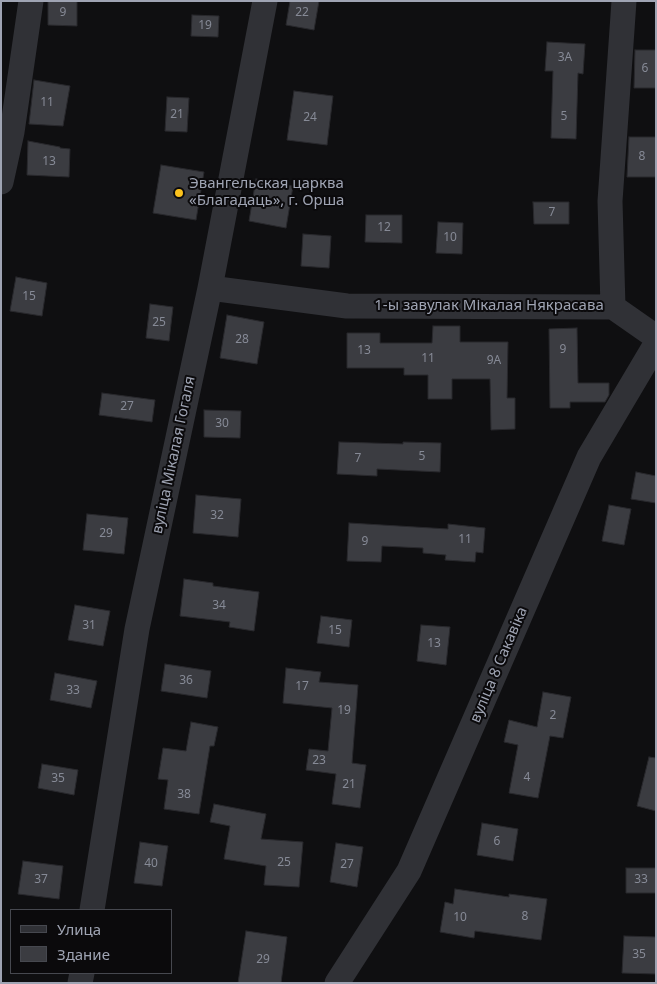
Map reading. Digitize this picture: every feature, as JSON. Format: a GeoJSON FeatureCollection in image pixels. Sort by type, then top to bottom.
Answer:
{"type":"FeatureCollection","features":[{"type":"Feature","properties":{"kind":"street"},"geometry":{"type":"LineString","coordinates":[[1,182],[12,132],[31,1]]}},
{"type":"Feature","properties":{"kind":"street","name":"вуліца Мікалая Гогаля"},"geometry":{"type":"LineString","coordinates":[[92,909],[137,628],[210,288],[265,1]]}},
{"type":"Feature","properties":{"kind":"street","name":"1-ы завулак Мікалая Някрасава"},"geometry":{"type":"LineString","coordinates":[[210,288],[347,306],[613,307],[610,201],[624,1]]}},
{"type":"Feature","properties":{"kind":"street"},"geometry":{"type":"LineString","coordinates":[[613,307],[656,337]]}},
{"type":"Feature","properties":{"kind":"street","name":"вуліца 8 Сакавіка"},"geometry":{"type":"LineString","coordinates":[[337,983],[409,871],[589,457],[656,344]]}},
{"type":"Feature","properties":{"kind":"building"},"geometry":{"type":"Polygon","coordinates":[[[48,1],[77,1],[77,26],[48,25],[48,1]]]}},
{"type":"Feature","properties":{"kind":"building"},"geometry":{"type":"Polygon","coordinates":[[[290,1],[319,1],[314,30],[286,25],[290,1]]]}},
{"type":"Feature","properties":{"kind":"building"},"geometry":{"type":"Polygon","coordinates":[[[192,15],[219,16],[218,37],[191,36],[192,15]]]}},
{"type":"Feature","properties":{"kind":"building"},"geometry":{"type":"Polygon","coordinates":[[[547,42],[585,44],[583,74],[578,73],[576,139],[551,138],[553,71],[545,71],[547,42]]]}},
{"type":"Feature","properties":{"kind":"building"},"geometry":{"type":"Polygon","coordinates":[[[635,50],[656,50],[656,88],[634,88],[635,50]]]}},
{"type":"Feature","properties":{"kind":"building"},"geometry":{"type":"Polygon","coordinates":[[[34,80],[70,86],[63,126],[29,124],[34,80]]]}},
{"type":"Feature","properties":{"kind":"building"},"geometry":{"type":"Polygon","coordinates":[[[294,91],[333,96],[327,145],[287,140],[294,91]]]}},
{"type":"Feature","properties":{"kind":"building"},"geometry":{"type":"Polygon","coordinates":[[[167,97],[189,98],[187,132],[165,131],[167,97]]]}},
{"type":"Feature","properties":{"kind":"building"},"geometry":{"type":"Polygon","coordinates":[[[629,137],[656,137],[656,177],[627,177],[629,137]]]}},
{"type":"Feature","properties":{"kind":"building"},"geometry":{"type":"Polygon","coordinates":[[[28,141],[70,149],[69,177],[27,175],[28,141]]]}},
{"type":"Feature","properties":{"kind":"building","name":"Эвангельская царква «Благадаць», г. Орша"},"geometry":{"type":"Polygon","coordinates":[[[161,165],[204,172],[196,220],[153,213],[161,165]]]}},
{"type":"Feature","properties":{"kind":"building"},"geometry":{"type":"Polygon","coordinates":[[[256,179],[293,186],[286,228],[249,221],[256,179]]]}},
{"type":"Feature","properties":{"kind":"building"},"geometry":{"type":"Polygon","coordinates":[[[533,202],[569,202],[569,224],[534,224],[533,202]]]}},
{"type":"Feature","properties":{"kind":"building"},"geometry":{"type":"Polygon","coordinates":[[[366,215],[402,215],[402,243],[365,242],[366,215]]]}},
{"type":"Feature","properties":{"kind":"building"},"geometry":{"type":"Polygon","coordinates":[[[438,222],[463,223],[462,254],[436,253],[438,222]]]}},
{"type":"Feature","properties":{"kind":"building"},"geometry":{"type":"Polygon","coordinates":[[[303,234],[331,236],[329,268],[301,266],[303,234]]]}},
{"type":"Feature","properties":{"kind":"building"},"geometry":{"type":"Polygon","coordinates":[[[16,277],[47,283],[42,316],[10,311],[16,277]]]}},
{"type":"Feature","properties":{"kind":"building"},"geometry":{"type":"Polygon","coordinates":[[[150,304],[173,307],[169,341],[146,338],[150,304]]]}},
{"type":"Feature","properties":{"kind":"building"},"geometry":{"type":"Polygon","coordinates":[[[227,315],[264,322],[257,364],[220,358],[227,315]]]}},
{"type":"Feature","properties":{"kind":"building"},"geometry":{"type":"Polygon","coordinates":[[[433,326],[460,326],[460,342],[508,342],[507,398],[515,398],[515,429],[491,430],[490,379],[452,379],[452,399],[428,399],[428,375],[404,375],[404,368],[347,368],[347,333],[380,333],[380,343],[432,343],[433,326]]]}},
{"type":"Feature","properties":{"kind":"building"},"geometry":{"type":"Polygon","coordinates":[[[577,328],[578,383],[609,383],[609,395],[605,402],[570,402],[570,408],[550,408],[549,329],[577,328]]]}},
{"type":"Feature","properties":{"kind":"building"},"geometry":{"type":"Polygon","coordinates":[[[102,393],[155,400],[152,422],[99,415],[102,393]]]}},
{"type":"Feature","properties":{"kind":"building"},"geometry":{"type":"Polygon","coordinates":[[[204,410],[241,411],[240,438],[204,437],[204,410]]]}},
{"type":"Feature","properties":{"kind":"building"},"geometry":{"type":"Polygon","coordinates":[[[339,442],[441,443],[440,472],[377,469],[377,476],[337,474],[339,442]]]}},
{"type":"Feature","properties":{"kind":"building"},"geometry":{"type":"Polygon","coordinates":[[[636,472],[656,476],[656,503],[631,499],[636,472]]]}},
{"type":"Feature","properties":{"kind":"building"},"geometry":{"type":"Polygon","coordinates":[[[196,495],[241,499],[238,537],[193,533],[196,495]]]}},
{"type":"Feature","properties":{"kind":"building"},"geometry":{"type":"Polygon","coordinates":[[[609,505],[631,509],[624,545],[602,541],[609,505]]]}},
{"type":"Feature","properties":{"kind":"building"},"geometry":{"type":"Polygon","coordinates":[[[87,514],[128,518],[124,554],[83,550],[87,514]]]}},
{"type":"Feature","properties":{"kind":"building"},"geometry":{"type":"Polygon","coordinates":[[[349,523],[448,529],[448,524],[485,528],[483,553],[476,552],[475,562],[445,560],[446,555],[423,553],[423,548],[382,546],[381,562],[347,561],[349,523]]]}},
{"type":"Feature","properties":{"kind":"building"},"geometry":{"type":"Polygon","coordinates":[[[184,579],[213,583],[213,586],[259,592],[254,631],[229,627],[230,622],[180,616],[184,579]]]}},
{"type":"Feature","properties":{"kind":"building"},"geometry":{"type":"Polygon","coordinates":[[[75,605],[110,611],[103,646],[68,640],[75,605]]]}},
{"type":"Feature","properties":{"kind":"building"},"geometry":{"type":"Polygon","coordinates":[[[321,616],[352,620],[349,647],[317,643],[321,616]]]}},
{"type":"Feature","properties":{"kind":"building"},"geometry":{"type":"Polygon","coordinates":[[[421,625],[450,627],[446,665],[417,661],[421,625]]]}},
{"type":"Feature","properties":{"kind":"building"},"geometry":{"type":"Polygon","coordinates":[[[165,664],[211,671],[207,698],[161,691],[165,664]]]}},
{"type":"Feature","properties":{"kind":"building"},"geometry":{"type":"Polygon","coordinates":[[[286,668],[321,672],[319,682],[358,685],[352,763],[366,765],[360,808],[332,804],[336,774],[306,770],[309,749],[328,751],[332,708],[283,703],[286,668]]]}},
{"type":"Feature","properties":{"kind":"building"},"geometry":{"type":"Polygon","coordinates":[[[55,673],[97,681],[91,708],[50,700],[55,673]]]}},
{"type":"Feature","properties":{"kind":"building"},"geometry":{"type":"Polygon","coordinates":[[[543,692],[571,697],[563,738],[550,736],[538,798],[509,793],[518,745],[504,742],[509,720],[537,727],[543,692]]]}},
{"type":"Feature","properties":{"kind":"building"},"geometry":{"type":"Polygon","coordinates":[[[191,722],[218,727],[214,746],[210,746],[199,814],[164,809],[168,780],[158,779],[163,748],[186,751],[191,722]]]}},
{"type":"Feature","properties":{"kind":"building"},"geometry":{"type":"Polygon","coordinates":[[[649,757],[656,758],[656,811],[637,806],[649,757]]]}},
{"type":"Feature","properties":{"kind":"building"},"geometry":{"type":"Polygon","coordinates":[[[42,764],[78,770],[74,795],[38,788],[42,764]]]}},
{"type":"Feature","properties":{"kind":"building"},"geometry":{"type":"Polygon","coordinates":[[[214,804],[266,814],[261,839],[303,842],[299,887],[264,885],[266,866],[224,859],[230,826],[210,822],[214,804]]]}},
{"type":"Feature","properties":{"kind":"building"},"geometry":{"type":"Polygon","coordinates":[[[482,823],[518,829],[513,861],[477,855],[482,823]]]}},
{"type":"Feature","properties":{"kind":"building"},"geometry":{"type":"Polygon","coordinates":[[[140,842],[168,846],[162,886],[134,883],[140,842]]]}},
{"type":"Feature","properties":{"kind":"building"},"geometry":{"type":"Polygon","coordinates":[[[336,843],[363,847],[357,887],[330,882],[336,843]]]}},
{"type":"Feature","properties":{"kind":"building"},"geometry":{"type":"Polygon","coordinates":[[[23,861],[63,866],[59,899],[18,894],[23,861]]]}},
{"type":"Feature","properties":{"kind":"building"},"geometry":{"type":"Polygon","coordinates":[[[626,868],[656,868],[656,893],[626,893],[626,868]]]}},
{"type":"Feature","properties":{"kind":"building"},"geometry":{"type":"Polygon","coordinates":[[[455,889],[509,897],[509,894],[547,899],[541,940],[475,931],[474,938],[440,932],[445,902],[453,904],[455,889]]]}},
{"type":"Feature","properties":{"kind":"building"},"geometry":{"type":"Polygon","coordinates":[[[246,931],[287,937],[281,983],[238,983],[246,931]]]}},
{"type":"Feature","properties":{"kind":"building"},"geometry":{"type":"Polygon","coordinates":[[[624,936],[656,937],[656,974],[622,973],[624,936]]]}},
{"type":"Feature","properties":{"kind":"place","name":"Эвангельская царква «Благадаць», г. Орша"},"geometry":{"type":"Point","coordinates":[179,193]}}]}
